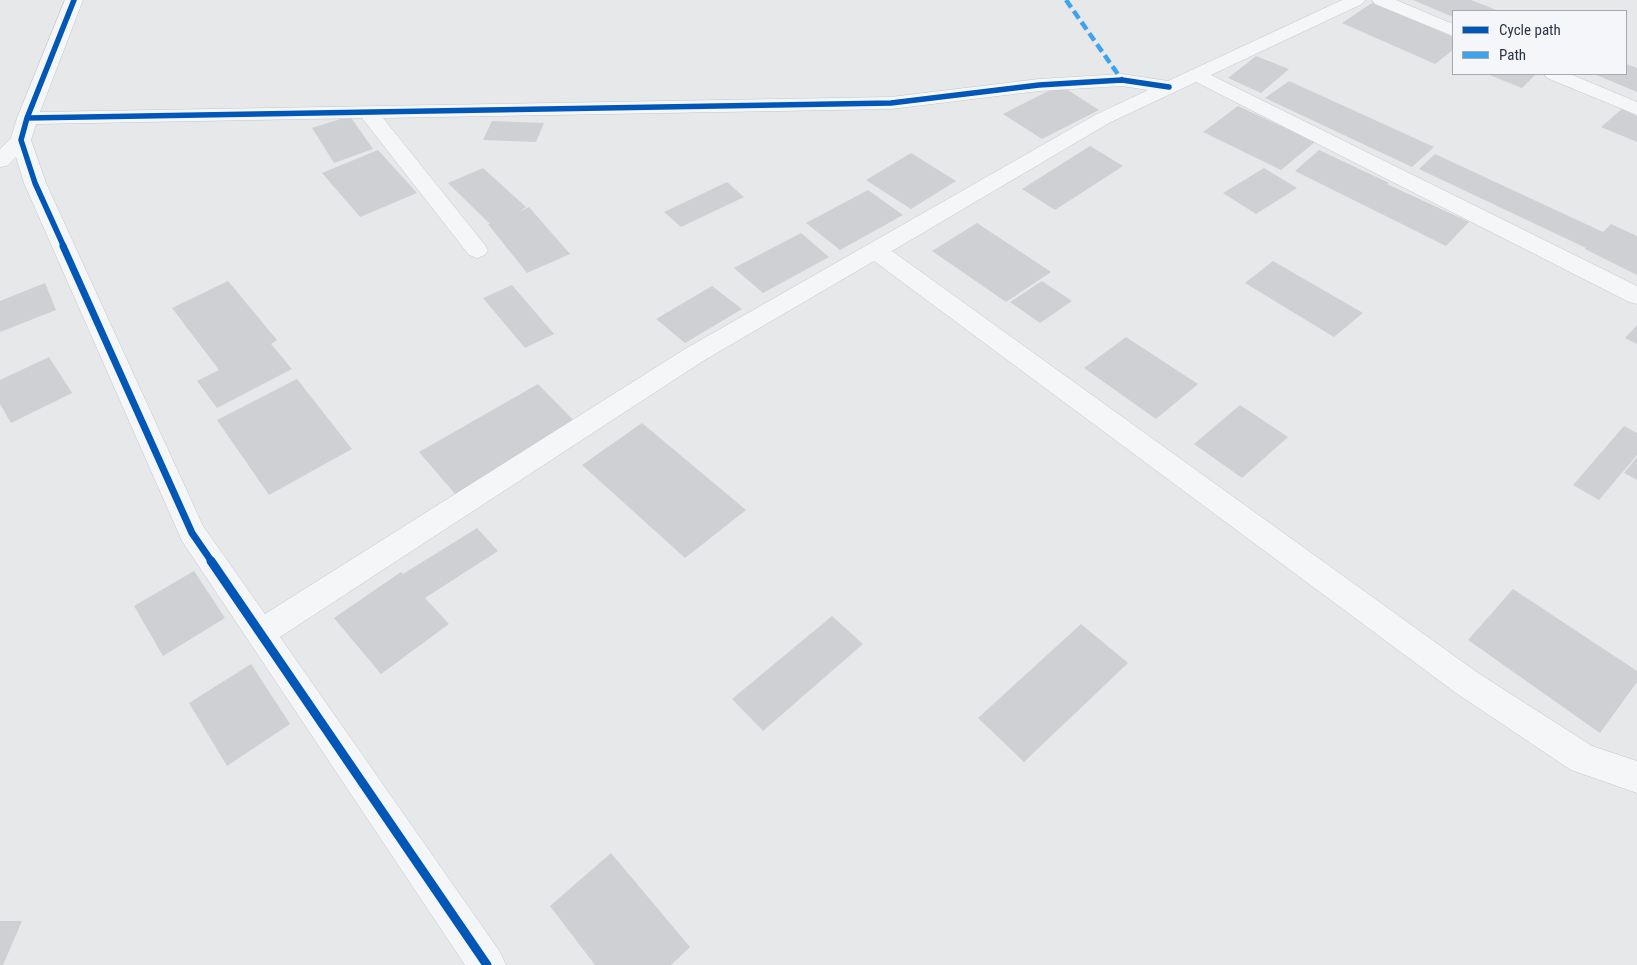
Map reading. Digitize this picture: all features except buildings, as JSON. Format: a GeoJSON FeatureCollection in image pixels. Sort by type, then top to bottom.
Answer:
{"type":"FeatureCollection","features":[{"type":"Feature","properties":{"kind":"street"},"geometry":{"type":"LineString","coordinates":[[0,161],[24,129],[74,0]]}},
{"type":"Feature","properties":{"kind":"street"},"geometry":{"type":"LineString","coordinates":[[261,633],[694,355],[1102,118],[1356,0]]}},
{"type":"Feature","properties":{"kind":"street"},"geometry":{"type":"LineString","coordinates":[[1381,0],[1452,31]]}},
{"type":"Feature","properties":{"kind":"street"},"geometry":{"type":"LineString","coordinates":[[1196,75],[1637,296]]}},
{"type":"Feature","properties":{"kind":"street"},"geometry":{"type":"LineString","coordinates":[[1556,75],[1637,109]]}},
{"type":"Feature","properties":{"kind":"street"},"geometry":{"type":"LineString","coordinates":[[24,129],[368,112],[891,103],[1039,86],[1122,80],[1169,87]]}},
{"type":"Feature","properties":{"kind":"street"},"geometry":{"type":"LineString","coordinates":[[368,112],[477,250]]}},
{"type":"Feature","properties":{"kind":"street"},"geometry":{"type":"LineString","coordinates":[[24,129],[35,183],[192,533],[487,965]]}},
{"type":"Feature","properties":{"kind":"street"},"geometry":{"type":"LineString","coordinates":[[875,250],[1467,684],[1582,758],[1637,777]]}},
{"type":"Feature","properties":{"kind":"marked path"},"geometry":{"type":"LineString","coordinates":[[1066,0],[1122,80]]}},
{"type":"Feature","properties":{"kind":"cycle path"},"geometry":{"type":"LineString","coordinates":[[74,0],[27,118],[21,140],[35,183],[192,533],[487,965]]}},
{"type":"Feature","properties":{"kind":"cycle path"},"geometry":{"type":"LineString","coordinates":[[27,118],[891,103],[1039,85],[1122,80],[1169,87]]}}]}
